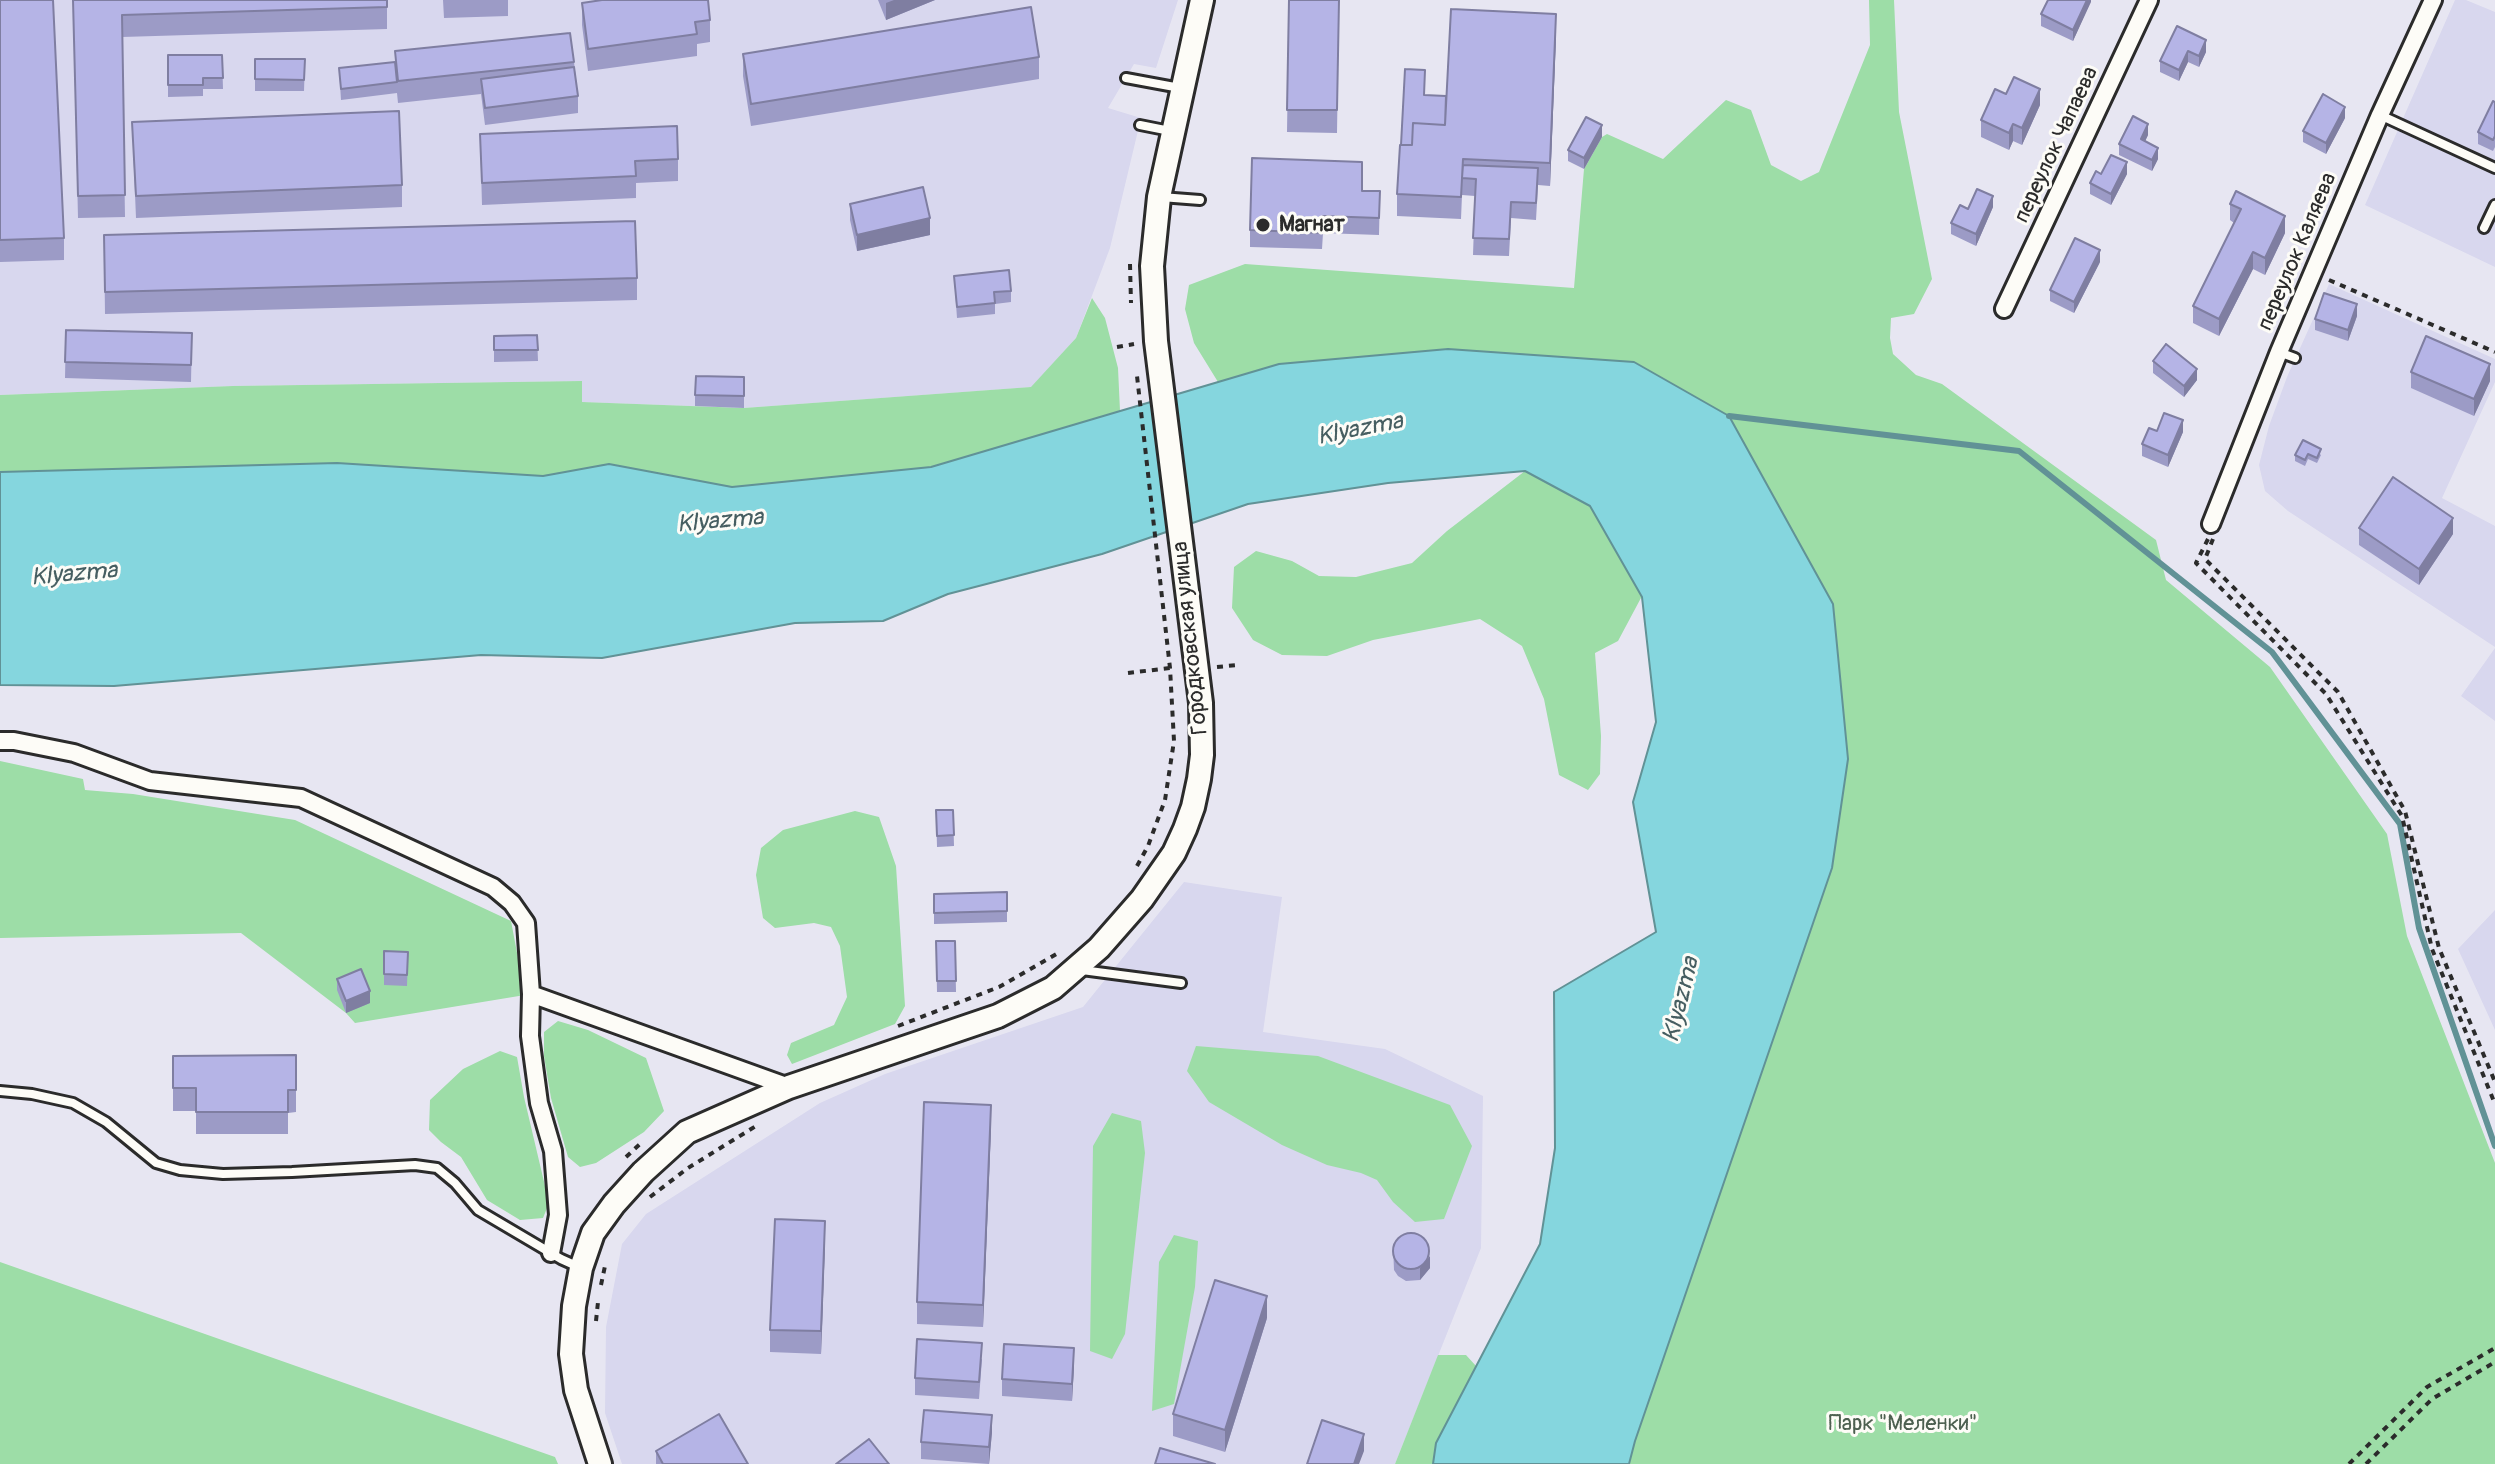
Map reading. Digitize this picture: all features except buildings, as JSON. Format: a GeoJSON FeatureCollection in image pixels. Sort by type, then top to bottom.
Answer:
{"type":"FeatureCollection","features":[{"type":"Feature","properties":{"kind":"main road","name":"Городковская улица"},"geometry":{"type":"LineString","coordinates":[[600,1464],[576,1390],[571,1354],[574,1306],[581,1268],[593,1233],[643,1172],[687,1132],[789,1087],[998,1016],[1053,988],[1114,931],[1142,899],[1174,853],[1185,829],[1193,807],[1202,755],[1204,668],[1156,341],[1152,266],[1159,197],[1202,0]]}},
{"type":"Feature","properties":{"kind":"street","name":"переулок Чапаева"},"geometry":{"type":"LineString","coordinates":[[2004,309],[2149,0]]}},
{"type":"Feature","properties":{"kind":"street","name":"переулок Каляева"},"geometry":{"type":"LineString","coordinates":[[2214,527],[2279,352],[2380,115],[2433,0]]}},
{"type":"Feature","properties":{"kind":"street"},"geometry":{"type":"LineString","coordinates":[[0,741],[74,753],[150,781],[301,798],[493,887],[512,903],[526,923],[531,994],[530,1036],[539,1103],[553,1151],[558,1215],[551,1253]]}},
{"type":"Feature","properties":{"kind":"street"},"geometry":{"type":"LineString","coordinates":[[531,994],[789,1087]]}},
{"type":"Feature","properties":{"kind":"lane"},"geometry":{"type":"LineString","coordinates":[[1126,78],[1182,88]]}},
{"type":"Feature","properties":{"kind":"lane"},"geometry":{"type":"LineString","coordinates":[[2380,115],[2495,168]]}},
{"type":"Feature","properties":{"kind":"lane"},"geometry":{"type":"LineString","coordinates":[[1140,125],[1173,132]]}},
{"type":"Feature","properties":{"kind":"lane"},"geometry":{"type":"LineString","coordinates":[[1159,197],[1200,200]]}},
{"type":"Feature","properties":{"kind":"lane"},"geometry":{"type":"LineString","coordinates":[[2484,228],[2495,205]]}},
{"type":"Feature","properties":{"kind":"lane"},"geometry":{"type":"LineString","coordinates":[[2279,352],[2295,358]]}},
{"type":"Feature","properties":{"kind":"lane"},"geometry":{"type":"LineString","coordinates":[[1076,969],[1181,983]]}},
{"type":"Feature","properties":{"kind":"lane"},"geometry":{"type":"LineString","coordinates":[[0,1091],[73,1103],[106,1122],[156,1163],[180,1170],[223,1174],[415,1165],[437,1168],[455,1183],[478,1210],[581,1268]]}},
{"type":"Feature","properties":{"kind":"path"},"geometry":{"type":"LineString","coordinates":[[2323,277],[2495,352]]}},
{"type":"Feature","properties":{"kind":"path"},"geometry":{"type":"LineString","coordinates":[[1117,347],[1134,344]]}},
{"type":"Feature","properties":{"kind":"path"},"geometry":{"type":"LineString","coordinates":[[1128,673],[1170,668],[1137,375]]}},
{"type":"Feature","properties":{"kind":"path"},"geometry":{"type":"LineString","coordinates":[[2214,527],[2205,559],[2338,692],[2405,811],[2439,948],[2495,1082]]}},
{"type":"Feature","properties":{"kind":"path"},"geometry":{"type":"LineString","coordinates":[[2214,527],[2196,563],[2326,694],[2402,816],[2432,949],[2495,1104]]}},
{"type":"Feature","properties":{"kind":"path"},"geometry":{"type":"LineString","coordinates":[[1204,668],[1238,665]]}},
{"type":"Feature","properties":{"kind":"path"},"geometry":{"type":"LineString","coordinates":[[2349,1464],[2427,1387],[2495,1348]]}},
{"type":"Feature","properties":{"kind":"path"},"geometry":{"type":"LineString","coordinates":[[2366,1464],[2432,1399],[2495,1362]]}},
{"type":"Feature","properties":{"kind":"shaded area"},"geometry":{"type":"Polygon","coordinates":[[[0,0],[1178,0],[1156,68],[1134,64],[1108,108],[1141,118],[1110,248],[1076,338],[1032,387],[744,408],[581,402],[581,381],[233,386],[0,395],[0,0]]]}},
{"type":"Feature","properties":{"kind":"shaded area"},"geometry":{"type":"Polygon","coordinates":[[[2455,0],[2466,0],[2495,12],[2495,267],[2365,205],[2455,0]]]}},
{"type":"Feature","properties":{"kind":"shaded area"},"geometry":{"type":"Polygon","coordinates":[[[2329,284],[2495,359],[2495,382],[2442,498],[2495,526],[2495,647],[2288,511],[2265,491],[2259,465],[2269,426],[2287,377],[2329,284]]]}},
{"type":"Feature","properties":{"kind":"shaded area"},"geometry":{"type":"Polygon","coordinates":[[[2495,648],[2495,721],[2461,696],[2495,648]]]}},
{"type":"Feature","properties":{"kind":"shaded area"},"geometry":{"type":"Polygon","coordinates":[[[1184,882],[1282,897],[1263,1032],[1385,1049],[1483,1096],[1481,1248],[1395,1464],[622,1464],[605,1413],[606,1327],[622,1244],[646,1214],[820,1103],[885,1074],[1083,1007],[1184,882]]]}},
{"type":"Feature","properties":{"kind":"shaded area"},"geometry":{"type":"Polygon","coordinates":[[[2495,910],[2495,1030],[2458,949],[2495,910]]]}},
{"type":"Feature","properties":{"kind":"green space","name":"Парк \"Меленки\""},"geometry":{"type":"Polygon","coordinates":[[[1869,0],[1894,0],[1899,112],[1932,279],[1914,314],[1891,318],[1893,354],[1916,375],[1942,384],[2156,540],[2166,580],[2270,667],[2387,834],[2407,936],[2495,1163],[2495,1464],[1629,1464],[1833,604],[1279,364],[1218,382],[1194,343],[1185,309],[1189,285],[1245,264],[1574,288],[1584,169],[1602,137],[1607,134],[1663,159],[1726,100],[1751,110],[1771,165],[1801,181],[1819,172],[1870,45],[1869,0]]]}},
{"type":"Feature","properties":{"kind":"green space"},"geometry":{"type":"Polygon","coordinates":[[[1092,298],[1105,318],[1118,368],[1120,411],[931,467],[732,487],[609,464],[543,476],[337,463],[0,472],[0,395],[233,386],[582,381],[582,402],[744,408],[1031,387],[1076,338],[1092,298]]]}},
{"type":"Feature","properties":{"kind":"green space"},"geometry":{"type":"Polygon","coordinates":[[[1525,471],[1590,506],[1642,596],[1618,641],[1595,653],[1601,736],[1600,774],[1588,790],[1559,775],[1544,699],[1522,646],[1480,619],[1373,640],[1327,656],[1282,655],[1253,640],[1232,608],[1234,567],[1256,551],[1292,561],[1319,576],[1356,577],[1412,563],[1447,531],[1525,471]]]}},
{"type":"Feature","properties":{"kind":"green space"},"geometry":{"type":"Polygon","coordinates":[[[0,761],[83,779],[85,790],[133,794],[295,820],[511,921],[525,995],[355,1023],[241,933],[0,938],[0,761]]]}},
{"type":"Feature","properties":{"kind":"green space"},"geometry":{"type":"Polygon","coordinates":[[[855,811],[879,817],[896,866],[905,1006],[895,1024],[792,1064],[787,1055],[791,1043],[834,1025],[847,997],[840,946],[831,927],[814,923],[775,928],[763,918],[756,875],[761,848],[783,830],[855,811]]]}},
{"type":"Feature","properties":{"kind":"green space"},"geometry":{"type":"Polygon","coordinates":[[[558,1021],[588,1030],[646,1058],[664,1111],[644,1132],[596,1163],[580,1167],[568,1157],[551,1098],[544,1056],[544,1032],[558,1021]]]}},
{"type":"Feature","properties":{"kind":"green space"},"geometry":{"type":"Polygon","coordinates":[[[1196,1046],[1318,1056],[1450,1105],[1472,1146],[1444,1219],[1415,1222],[1393,1202],[1377,1180],[1327,1165],[1282,1145],[1209,1102],[1187,1071],[1196,1046]]]}},
{"type":"Feature","properties":{"kind":"green space"},"geometry":{"type":"Polygon","coordinates":[[[500,1051],[517,1057],[549,1203],[543,1218],[520,1220],[487,1200],[461,1157],[429,1130],[430,1100],[463,1069],[500,1051]]]}},
{"type":"Feature","properties":{"kind":"green space"},"geometry":{"type":"Polygon","coordinates":[[[1112,1113],[1141,1121],[1145,1153],[1125,1334],[1112,1359],[1090,1351],[1093,1146],[1112,1113]]]}},
{"type":"Feature","properties":{"kind":"green space"},"geometry":{"type":"Polygon","coordinates":[[[1174,1235],[1198,1241],[1195,1287],[1174,1404],[1152,1411],[1159,1262],[1174,1235]]]}},
{"type":"Feature","properties":{"kind":"green space"},"geometry":{"type":"Polygon","coordinates":[[[0,1262],[555,1457],[558,1464],[0,1464],[0,1262]]]}},
{"type":"Feature","properties":{"kind":"green space"},"geometry":{"type":"Polygon","coordinates":[[[1438,1355],[1466,1355],[1476,1366],[1436,1443],[1433,1464],[1395,1464],[1438,1355]]]}},
{"type":"Feature","properties":{"kind":"water","name":"Klyazma"},"geometry":{"type":"Polygon","coordinates":[[[1448,349],[1634,362],[1729,416],[1833,604],[1848,759],[1832,868],[1629,1464],[1433,1464],[1436,1443],[1540,1244],[1555,1148],[1554,992],[1656,932],[1633,802],[1656,722],[1642,597],[1590,506],[1525,471],[1388,483],[1248,504],[1102,554],[948,594],[883,621],[795,623],[602,658],[481,655],[114,686],[0,685],[0,472],[337,463],[543,476],[609,464],[732,487],[931,467],[1279,364],[1448,349]]]}},
{"type":"Feature","properties":{"kind":"waterway"},"geometry":{"type":"LineString","coordinates":[[1729,416],[2019,451],[2272,652],[2400,824],[2419,928],[2495,1146]]}},
{"type":"Feature","properties":{"kind":"place","name":"Магнат"},"geometry":{"type":"Point","coordinates":[1263,225]}}]}
